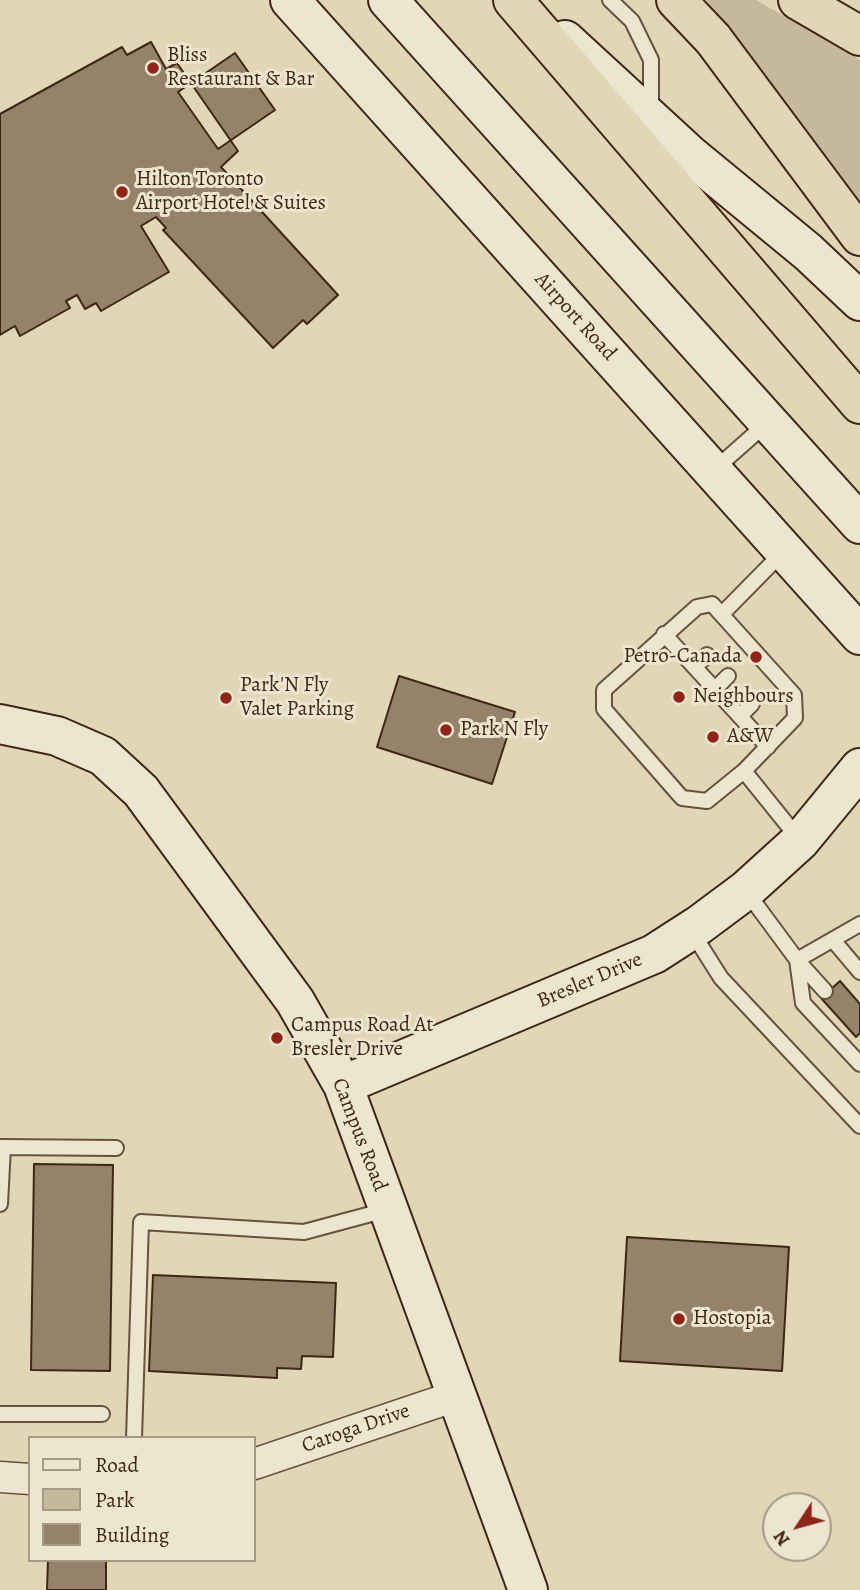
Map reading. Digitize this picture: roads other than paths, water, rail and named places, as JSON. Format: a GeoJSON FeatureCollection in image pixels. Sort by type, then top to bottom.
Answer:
{"type":"FeatureCollection","features":[{"type":"Feature","properties":{"kind":"highway"},"geometry":{"type":"LineString","coordinates":[[513,0],[648,136],[860,404]]}},
{"type":"Feature","properties":{"kind":"highway"},"geometry":{"type":"LineString","coordinates":[[676,0],[713,38],[860,236]]}},
{"type":"Feature","properties":{"kind":"highway"},"geometry":{"type":"LineString","coordinates":[[799,0],[860,36]]}},
{"type":"Feature","properties":{"kind":"street","name":"Airport Road"},"geometry":{"type":"LineString","coordinates":[[290,0],[860,635]]}},
{"type":"Feature","properties":{"kind":"street"},"geometry":{"type":"LineString","coordinates":[[388,0],[860,524]]}},
{"type":"Feature","properties":{"kind":"street"},"geometry":{"type":"LineString","coordinates":[[522,0],[648,136],[690,155],[808,251],[860,300]]}},
{"type":"Feature","properties":{"kind":"street","name":"Campus Road"},"geometry":{"type":"LineString","coordinates":[[0,724],[57,736],[103,756],[141,791],[295,1001],[343,1085],[528,1590]]}},
{"type":"Feature","properties":{"kind":"street","name":"Bresler Drive"},"geometry":{"type":"LineString","coordinates":[[343,1085],[644,958],[691,931],[746,890],[805,836],[860,768]]}},
{"type":"Feature","properties":{"kind":"street","name":"Bresler Drive"},"geometry":{"type":"LineString","coordinates":[[805,836],[860,805]]}},
{"type":"Feature","properties":{"kind":"street","name":"Caroga Drive"},"geometry":{"type":"LineString","coordinates":[[256,1463],[458,1395]]}},
{"type":"Feature","properties":{"kind":"street"},"geometry":{"type":"LineString","coordinates":[[0,1477],[28,1479]]}},
{"type":"Feature","properties":{"kind":"lane"},"geometry":{"type":"LineString","coordinates":[[610,0],[632,21],[651,60],[648,136]]}},
{"type":"Feature","properties":{"kind":"lane"},"geometry":{"type":"LineString","coordinates":[[713,471],[768,422]]}},
{"type":"Feature","properties":{"kind":"lane"},"geometry":{"type":"LineString","coordinates":[[722,614],[784,551]]}},
{"type":"Feature","properties":{"kind":"lane"},"geometry":{"type":"LineString","coordinates":[[712,604],[722,614],[730,633],[774,683],[794,695],[795,718],[744,771],[707,801],[682,798],[604,709],[604,690],[697,607],[712,604]]}},
{"type":"Feature","properties":{"kind":"lane"},"geometry":{"type":"LineString","coordinates":[[664,634],[768,747]]}},
{"type":"Feature","properties":{"kind":"lane"},"geometry":{"type":"LineString","coordinates":[[695,667],[707,655]]}},
{"type":"Feature","properties":{"kind":"lane"},"geometry":{"type":"LineString","coordinates":[[715,689],[728,676]]}},
{"type":"Feature","properties":{"kind":"lane"},"geometry":{"type":"LineString","coordinates":[[740,716],[752,704]]}},
{"type":"Feature","properties":{"kind":"lane"},"geometry":{"type":"LineString","coordinates":[[744,771],[805,836]]}},
{"type":"Feature","properties":{"kind":"lane"},"geometry":{"type":"LineString","coordinates":[[746,890],[797,960],[825,991]]}},
{"type":"Feature","properties":{"kind":"lane"},"geometry":{"type":"LineString","coordinates":[[797,960],[860,924]]}},
{"type":"Feature","properties":{"kind":"lane"},"geometry":{"type":"LineString","coordinates":[[691,931],[721,978],[860,1126]]}},
{"type":"Feature","properties":{"kind":"lane"},"geometry":{"type":"LineString","coordinates":[[833,940],[860,972]]}},
{"type":"Feature","properties":{"kind":"lane"},"geometry":{"type":"LineString","coordinates":[[797,960],[803,1003],[860,1064]]}},
{"type":"Feature","properties":{"kind":"lane"},"geometry":{"type":"LineString","coordinates":[[0,1204],[2,1147],[116,1149]]}},
{"type":"Feature","properties":{"kind":"lane"},"geometry":{"type":"LineString","coordinates":[[134,1436],[141,1222],[304,1232],[387,1210]]}},
{"type":"Feature","properties":{"kind":"lane"},"geometry":{"type":"LineString","coordinates":[[0,1414],[102,1414]]}},
{"type":"Feature","properties":{"kind":"place","name":"Bliss Restaurant & Bar"},"geometry":{"type":"Point","coordinates":[153,68]}},
{"type":"Feature","properties":{"kind":"place","name":"Hilton Toronto Airport Hotel & Suites"},"geometry":{"type":"Point","coordinates":[122,192]}},
{"type":"Feature","properties":{"kind":"place","name":"Petro-Canada"},"geometry":{"type":"Point","coordinates":[756,657]}},
{"type":"Feature","properties":{"kind":"place","name":"Neighbours"},"geometry":{"type":"Point","coordinates":[679,697]}},
{"type":"Feature","properties":{"kind":"place","name":"Park'N Fly Valet Parking"},"geometry":{"type":"Point","coordinates":[226,698]}},
{"type":"Feature","properties":{"kind":"place","name":"Park N Fly"},"geometry":{"type":"Point","coordinates":[446,730]}},
{"type":"Feature","properties":{"kind":"place","name":"A&W"},"geometry":{"type":"Point","coordinates":[713,737]}},
{"type":"Feature","properties":{"kind":"place","name":"Campus Road At Bresler Drive"},"geometry":{"type":"Point","coordinates":[277,1038]}},
{"type":"Feature","properties":{"kind":"place","name":"Hostopia"},"geometry":{"type":"Point","coordinates":[679,1319]}}]}
